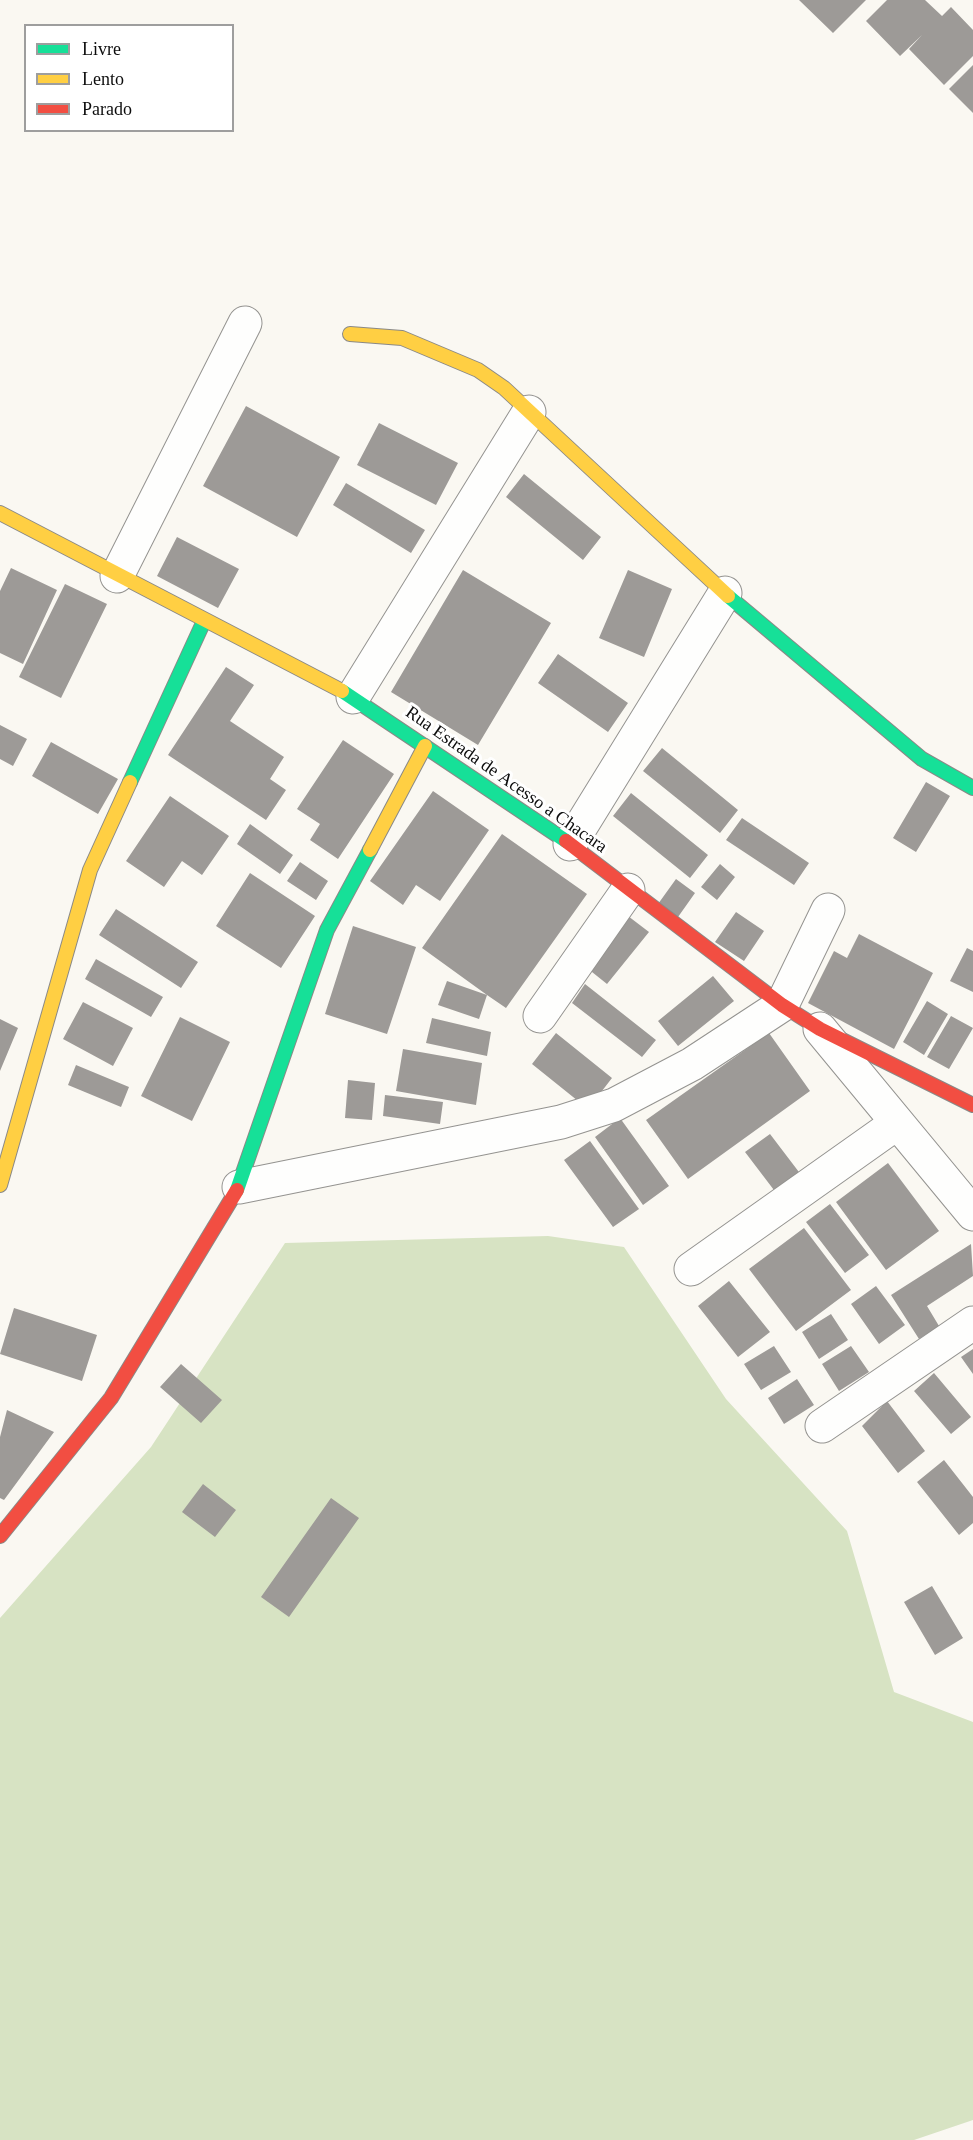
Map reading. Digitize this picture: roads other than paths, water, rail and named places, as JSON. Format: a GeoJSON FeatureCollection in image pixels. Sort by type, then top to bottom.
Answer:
{"type":"FeatureCollection","features":[{"type":"Feature","properties":{"kind":"street"},"geometry":{"type":"LineString","coordinates":[[117,576],[245,323]]}},
{"type":"Feature","properties":{"kind":"street"},"geometry":{"type":"LineString","coordinates":[[350,334],[402,338],[478,370],[504,388],[725,593],[922,759],[973,788]]}},
{"type":"Feature","properties":{"kind":"street"},"geometry":{"type":"LineString","coordinates":[[353,697],[529,412]]}},
{"type":"Feature","properties":{"kind":"street","name":"Rua Estrada de Acesso a Chacara"},"geometry":{"type":"LineString","coordinates":[[0,513],[353,697],[570,844],[782,1005],[820,1029],[973,1105]]}},
{"type":"Feature","properties":{"kind":"street"},"geometry":{"type":"LineString","coordinates":[[570,844],[725,593]]}},
{"type":"Feature","properties":{"kind":"street"},"geometry":{"type":"LineString","coordinates":[[0,1185],[90,870],[204,621]]}},
{"type":"Feature","properties":{"kind":"street"},"geometry":{"type":"LineString","coordinates":[[0,1536],[111,1398],[239,1186],[327,930],[425,746]]}},
{"type":"Feature","properties":{"kind":"street"},"geometry":{"type":"LineString","coordinates":[[540,1016],[628,890]]}},
{"type":"Feature","properties":{"kind":"street"},"geometry":{"type":"LineString","coordinates":[[239,1186],[561,1122],[604,1108],[692,1064],[782,1005],[828,910]]}},
{"type":"Feature","properties":{"kind":"street"},"geometry":{"type":"LineString","coordinates":[[820,1029],[973,1214]]}},
{"type":"Feature","properties":{"kind":"street"},"geometry":{"type":"LineString","coordinates":[[691,1269],[897,1123]]}},
{"type":"Feature","properties":{"kind":"street"},"geometry":{"type":"LineString","coordinates":[[822,1426],[973,1323]]}}]}
